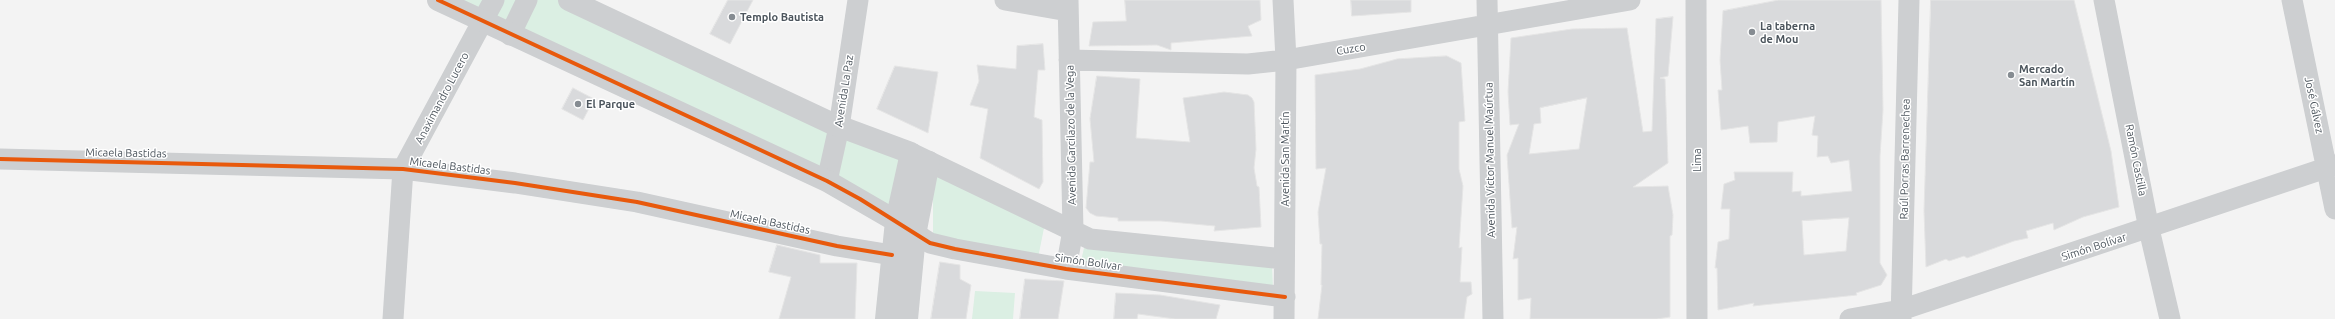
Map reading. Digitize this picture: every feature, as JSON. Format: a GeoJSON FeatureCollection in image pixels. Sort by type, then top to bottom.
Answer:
{"type":"FeatureCollection","features":[{"type":"Feature","properties":{"kind":"street"},"geometry":{"type":"LineString","coordinates":[[438,0],[482,22],[827,181],[896,221]]}},
{"type":"Feature","properties":{"kind":"street","name":"Anaximandro Lucero"},"geometry":{"type":"LineString","coordinates":[[393,319],[403,169],[494,0]]}},
{"type":"Feature","properties":{"kind":"street"},"geometry":{"type":"LineString","coordinates":[[510,35],[527,0]]}},
{"type":"Feature","properties":{"kind":"street"},"geometry":{"type":"LineString","coordinates":[[569,0],[839,127],[920,158],[1090,239],[1284,259]]}},
{"type":"Feature","properties":{"kind":"street","name":"Avenida La Paz"},"geometry":{"type":"LineString","coordinates":[[827,181],[839,127],[858,0]]}},
{"type":"Feature","properties":{"kind":"street"},"geometry":{"type":"LineString","coordinates":[[1005,0],[1068,5]]}},
{"type":"Feature","properties":{"kind":"street","name":"Avenida San Martín"},"geometry":{"type":"LineString","coordinates":[[1283,0],[1286,60],[1284,319]]}},
{"type":"Feature","properties":{"kind":"street","name":"Avenida Víctor Manuel Maúrtua"},"geometry":{"type":"LineString","coordinates":[[1487,0],[1494,319]]}},
{"type":"Feature","properties":{"kind":"street","name":"Cuzco"},"geometry":{"type":"LineString","coordinates":[[1069,60],[1248,64],[1286,60],[1488,27],[1630,0]]}},
{"type":"Feature","properties":{"kind":"street","name":"Lima"},"geometry":{"type":"LineString","coordinates":[[1696,0],[1697,319]]}},
{"type":"Feature","properties":{"kind":"street","name":"Raúl Porras Barrenechea"},"geometry":{"type":"LineString","coordinates":[[1901,314],[1909,0]]}},
{"type":"Feature","properties":{"kind":"street","name":"Ramón Castilla"},"geometry":{"type":"LineString","coordinates":[[2104,0],[2150,229],[2170,319]]}},
{"type":"Feature","properties":{"kind":"street","name":"José Gálvez"},"geometry":{"type":"LineString","coordinates":[[2292,0],[2331,166],[2335,209]]}},
{"type":"Feature","properties":{"kind":"street","name":"Avenida Garcilazo de la Vega"},"geometry":{"type":"LineString","coordinates":[[1066,269],[1073,230],[1068,5]]}},
{"type":"Feature","properties":{"kind":"street"},"geometry":{"type":"LineString","coordinates":[[886,319],[896,221],[920,158]]}},
{"type":"Feature","properties":{"kind":"street"},"geometry":{"type":"LineString","coordinates":[[907,319],[915,235],[920,158]]}},
{"type":"Feature","properties":{"kind":"street","name":"Micaela Bastidas"},"geometry":{"type":"LineString","coordinates":[[0,159],[403,169],[515,183],[637,202],[829,244],[892,255]]}},
{"type":"Feature","properties":{"kind":"street","name":"Simón Bolívar"},"geometry":{"type":"LineString","coordinates":[[1850,319],[1901,314],[2331,166]]}},
{"type":"Feature","properties":{"kind":"street","name":"Simón Bolívar"},"geometry":{"type":"LineString","coordinates":[[896,221],[915,235],[930,243],[955,249],[1066,269],[1284,297]]}},
{"type":"Feature","properties":{"kind":"green space"},"geometry":{"type":"Polygon","coordinates":[[[452,0],[583,0],[911,153],[896,221],[452,0]]]}},
{"type":"Feature","properties":{"kind":"green space"},"geometry":{"type":"Polygon","coordinates":[[[933,176],[953,181],[1045,223],[1038,258],[933,237],[933,176]]]}},
{"type":"Feature","properties":{"kind":"green space"},"geometry":{"type":"Polygon","coordinates":[[[1084,248],[1272,265],[1273,288],[1080,265],[1084,248]]]}},
{"type":"Feature","properties":{"kind":"green space"},"geometry":{"type":"Polygon","coordinates":[[[975,291],[1015,293],[1013,319],[972,319],[975,291]]]}},
{"type":"Feature","properties":{"kind":"building","name":"Templo Bautista"},"geometry":{"type":"Polygon","coordinates":[[[728,0],[753,0],[730,44],[710,34],[728,0]]]}},
{"type":"Feature","properties":{"kind":"building"},"geometry":{"type":"Polygon","coordinates":[[[1125,0],[1260,0],[1261,20],[1248,26],[1252,36],[1171,43],[1171,50],[1157,45],[1089,46],[1093,22],[1126,21],[1125,0]]]}},
{"type":"Feature","properties":{"kind":"building"},"geometry":{"type":"Polygon","coordinates":[[[1351,0],[1411,0],[1411,12],[1352,16],[1351,0]]]}},
{"type":"Feature","properties":{"kind":"building"},"geometry":{"type":"Polygon","coordinates":[[[1779,0],[1881,0],[1883,110],[1880,156],[1880,263],[1887,275],[1881,285],[1856,293],[1857,295],[1753,306],[1754,303],[1718,310],[1717,268],[1715,268],[1718,242],[1729,239],[1730,209],[1721,209],[1724,184],[1735,180],[1734,172],[1793,172],[1792,192],[1801,191],[1801,196],[1852,191],[1849,160],[1831,163],[1828,156],[1817,157],[1818,136],[1812,135],[1815,116],[1778,122],[1777,142],[1750,143],[1748,126],[1721,130],[1718,90],[1722,90],[1720,60],[1723,11],[1779,0]],[[1849,218],[1802,221],[1804,255],[1846,251],[1849,218]]]}},
{"type":"Feature","properties":{"kind":"building","name":"Mercado San Martín"},"geometry":{"type":"Polygon","coordinates":[[[1931,0],[2074,0],[2111,151],[2119,207],[2083,217],[2054,230],[2053,223],[2026,231],[2028,238],[2014,241],[1967,258],[1964,256],[1949,261],[1946,259],[1926,267],[1924,211],[1931,0]]]}},
{"type":"Feature","properties":{"kind":"building"},"geometry":{"type":"Polygon","coordinates":[[[1673,17],[1668,76],[1660,78],[1665,79],[1668,163],[1633,187],[1668,186],[1673,215],[1672,235],[1670,236],[1670,317],[1657,319],[1530,319],[1531,298],[1518,300],[1518,258],[1513,259],[1517,227],[1512,228],[1507,155],[1519,124],[1510,125],[1508,92],[1511,38],[1572,29],[1627,28],[1643,132],[1652,131],[1656,19],[1673,17]],[[1587,98],[1540,108],[1541,123],[1534,124],[1529,154],[1579,149],[1587,98]]]}},
{"type":"Feature","properties":{"kind":"building"},"geometry":{"type":"Polygon","coordinates":[[[1043,44],[1045,70],[1038,70],[1034,117],[1042,120],[1043,182],[1039,189],[980,158],[988,109],[970,105],[979,81],[977,65],[1016,69],[1017,46],[1043,44]]]}},
{"type":"Feature","properties":{"kind":"building"},"geometry":{"type":"Polygon","coordinates":[[[1447,56],[1461,63],[1465,121],[1459,122],[1459,169],[1463,186],[1459,248],[1462,247],[1460,282],[1471,282],[1472,294],[1467,297],[1464,319],[1318,319],[1322,285],[1322,244],[1320,244],[1318,212],[1326,168],[1316,169],[1315,75],[1360,69],[1397,59],[1447,56]]]}},
{"type":"Feature","properties":{"kind":"building"},"geometry":{"type":"Polygon","coordinates":[[[895,66],[938,72],[928,133],[877,109],[895,66]]]}},
{"type":"Feature","properties":{"kind":"building"},"geometry":{"type":"Polygon","coordinates":[[[1097,76],[1140,79],[1136,138],[1190,142],[1183,98],[1224,92],[1248,95],[1252,98],[1254,102],[1256,149],[1254,168],[1257,186],[1259,187],[1261,227],[1214,231],[1215,226],[1161,221],[1118,221],[1118,218],[1096,216],[1090,213],[1086,208],[1090,162],[1094,162],[1090,119],[1097,76]]]}},
{"type":"Feature","properties":{"kind":"building","name":"El Parque"},"geometry":{"type":"Polygon","coordinates":[[[573,88],[594,99],[583,120],[562,109],[573,88]]]}},
{"type":"Feature","properties":{"kind":"building"},"geometry":{"type":"Polygon","coordinates":[[[777,245],[820,255],[820,263],[857,263],[855,319],[779,319],[791,277],[769,272],[777,245]]]}},
{"type":"Feature","properties":{"kind":"building"},"geometry":{"type":"Polygon","coordinates":[[[940,262],[960,265],[960,279],[971,285],[966,319],[931,319],[940,262]]]}},
{"type":"Feature","properties":{"kind":"building"},"geometry":{"type":"Polygon","coordinates":[[[1025,279],[1064,281],[1058,319],[1020,319],[1025,279]]]}},
{"type":"Feature","properties":{"kind":"building"},"geometry":{"type":"Polygon","coordinates":[[[1116,293],[1160,295],[1220,305],[1216,319],[1175,319],[1138,314],[1137,319],[1114,319],[1116,293]]]}},
{"type":"Feature","properties":{"kind":"cycle path"},"geometry":{"type":"LineString","coordinates":[[438,0],[827,181],[860,199],[930,243],[1066,269],[1285,297]]}},
{"type":"Feature","properties":{"kind":"cycle path"},"geometry":{"type":"LineString","coordinates":[[0,159],[403,169],[515,183],[637,202],[837,246],[892,255]]}},
{"type":"Feature","properties":{"kind":"place","name":"Templo Bautista"},"geometry":{"type":"Point","coordinates":[732,17]}},
{"type":"Feature","properties":{"kind":"place","name":"La taberna de Mou"},"geometry":{"type":"Point","coordinates":[1752,32]}},
{"type":"Feature","properties":{"kind":"place","name":"Mercado San Martín"},"geometry":{"type":"Point","coordinates":[2011,75]}},
{"type":"Feature","properties":{"kind":"place","name":"El Parque"},"geometry":{"type":"Point","coordinates":[578,104]}}]}
